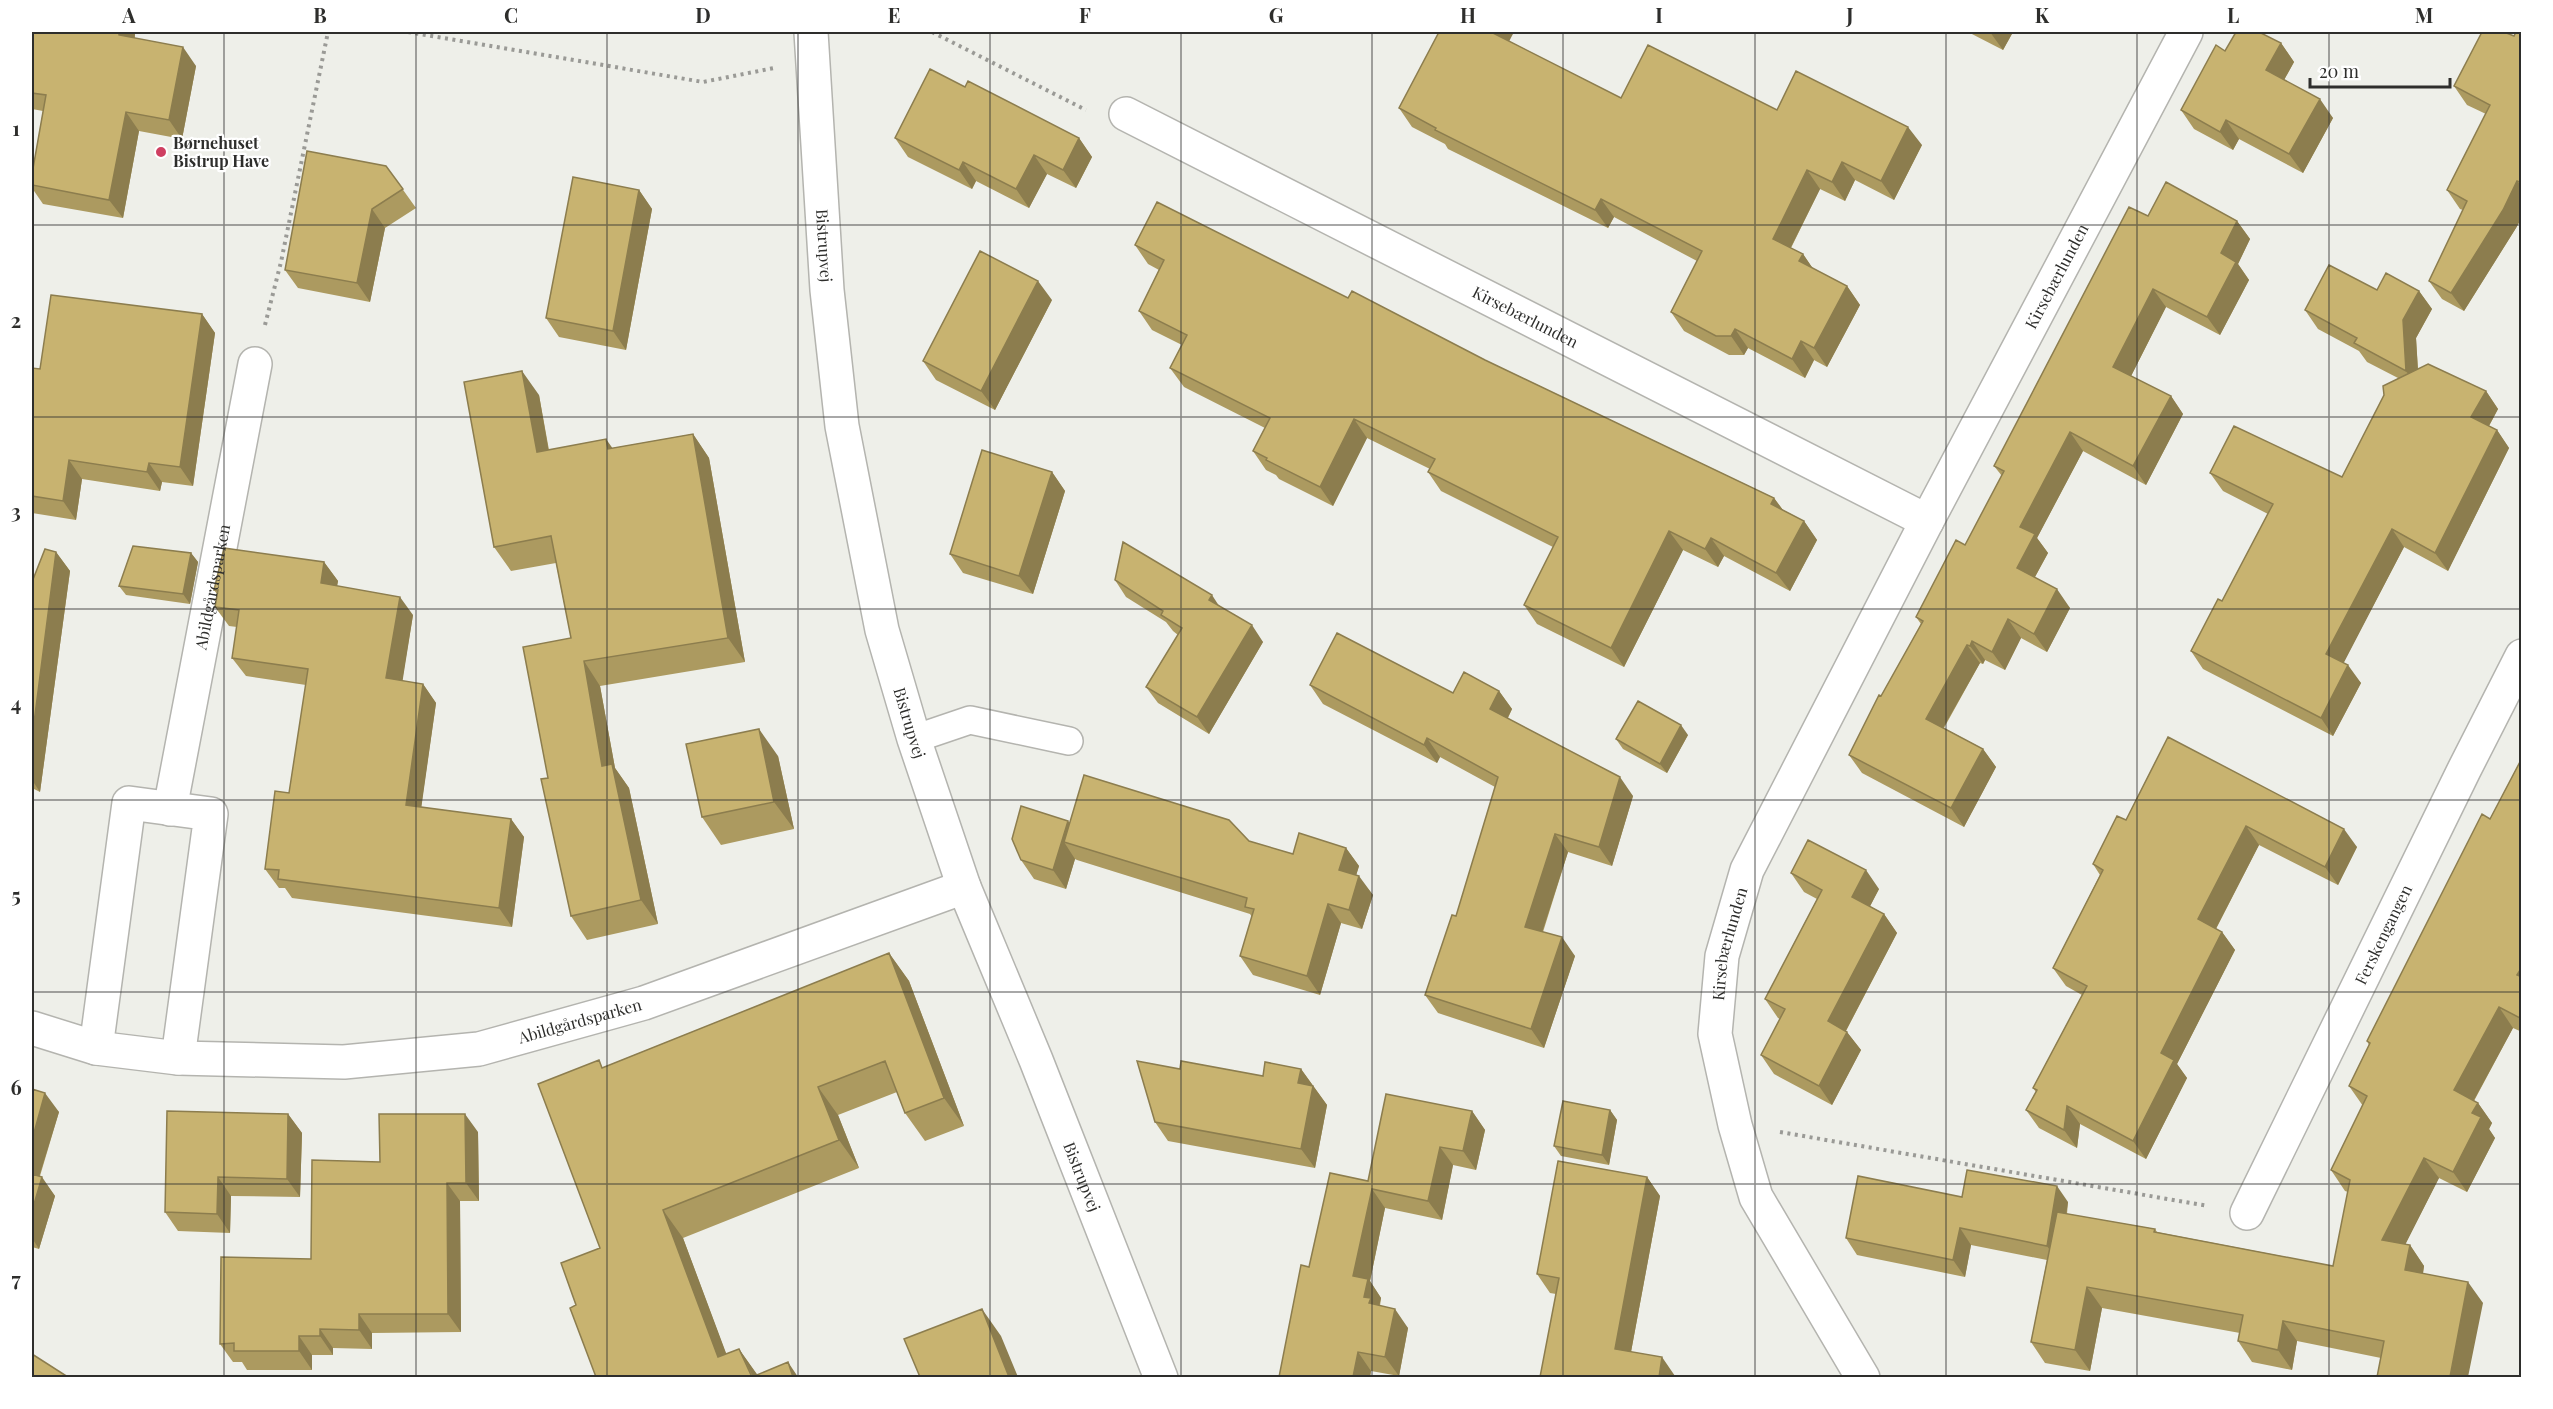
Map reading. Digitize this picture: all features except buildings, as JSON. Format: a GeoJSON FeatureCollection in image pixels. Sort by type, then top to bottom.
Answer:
{"type":"FeatureCollection","features":[{"type":"Feature","properties":{"kind":"street","name":"Kirsebærlunden"},"geometry":{"type":"LineString","coordinates":[[1863,1377],[1756,1197],[1735,1125],[1715,1034],[1722,956],[1748,870],[1927,521],[2186,32]]}},
{"type":"Feature","properties":{"kind":"street","name":"Bistrupvej"},"geometry":{"type":"LineString","coordinates":[[811,46],[827,290],[842,426],[882,630],[914,739],[964,887],[1161,1377]]}},
{"type":"Feature","properties":{"kind":"street","name":"Kirsebærlunden"},"geometry":{"type":"LineString","coordinates":[[1126,114],[1927,521]]}},
{"type":"Feature","properties":{"kind":"street","name":"Abildgårdsparken"},"geometry":{"type":"LineString","coordinates":[[170,809],[255,364]]}},
{"type":"Feature","properties":{"kind":"street","name":"Ferskengangen"},"geometry":{"type":"LineString","coordinates":[[2247,1213],[2522,656]]}},
{"type":"Feature","properties":{"kind":"street"},"geometry":{"type":"LineString","coordinates":[[96,1048],[129,803],[211,814],[178,1058]]}},
{"type":"Feature","properties":{"kind":"street","name":"Abildgårdsparken"},"geometry":{"type":"LineString","coordinates":[[32,1028],[96,1048],[178,1058],[344,1062],[479,1049],[644,1003],[964,887]]}},
{"type":"Feature","properties":{"kind":"lane"},"geometry":{"type":"LineString","coordinates":[[914,739],[970,720],[1069,741]]}},
{"type":"Feature","properties":{"kind":"path"},"geometry":{"type":"LineString","coordinates":[[255,364],[281,262],[328,32]]}},
{"type":"Feature","properties":{"kind":"path"},"geometry":{"type":"LineString","coordinates":[[408,32],[703,81],[811,46]]}},
{"type":"Feature","properties":{"kind":"path"},"geometry":{"type":"LineString","coordinates":[[932,32],[1101,118],[1126,114]]}},
{"type":"Feature","properties":{"kind":"path"},"geometry":{"type":"LineString","coordinates":[[1735,1125],[2247,1213]]}},
{"type":"Feature","properties":{"kind":"place","name":"Børnehuset Bistrup Have"},"geometry":{"type":"Point","coordinates":[161,152]}}]}
